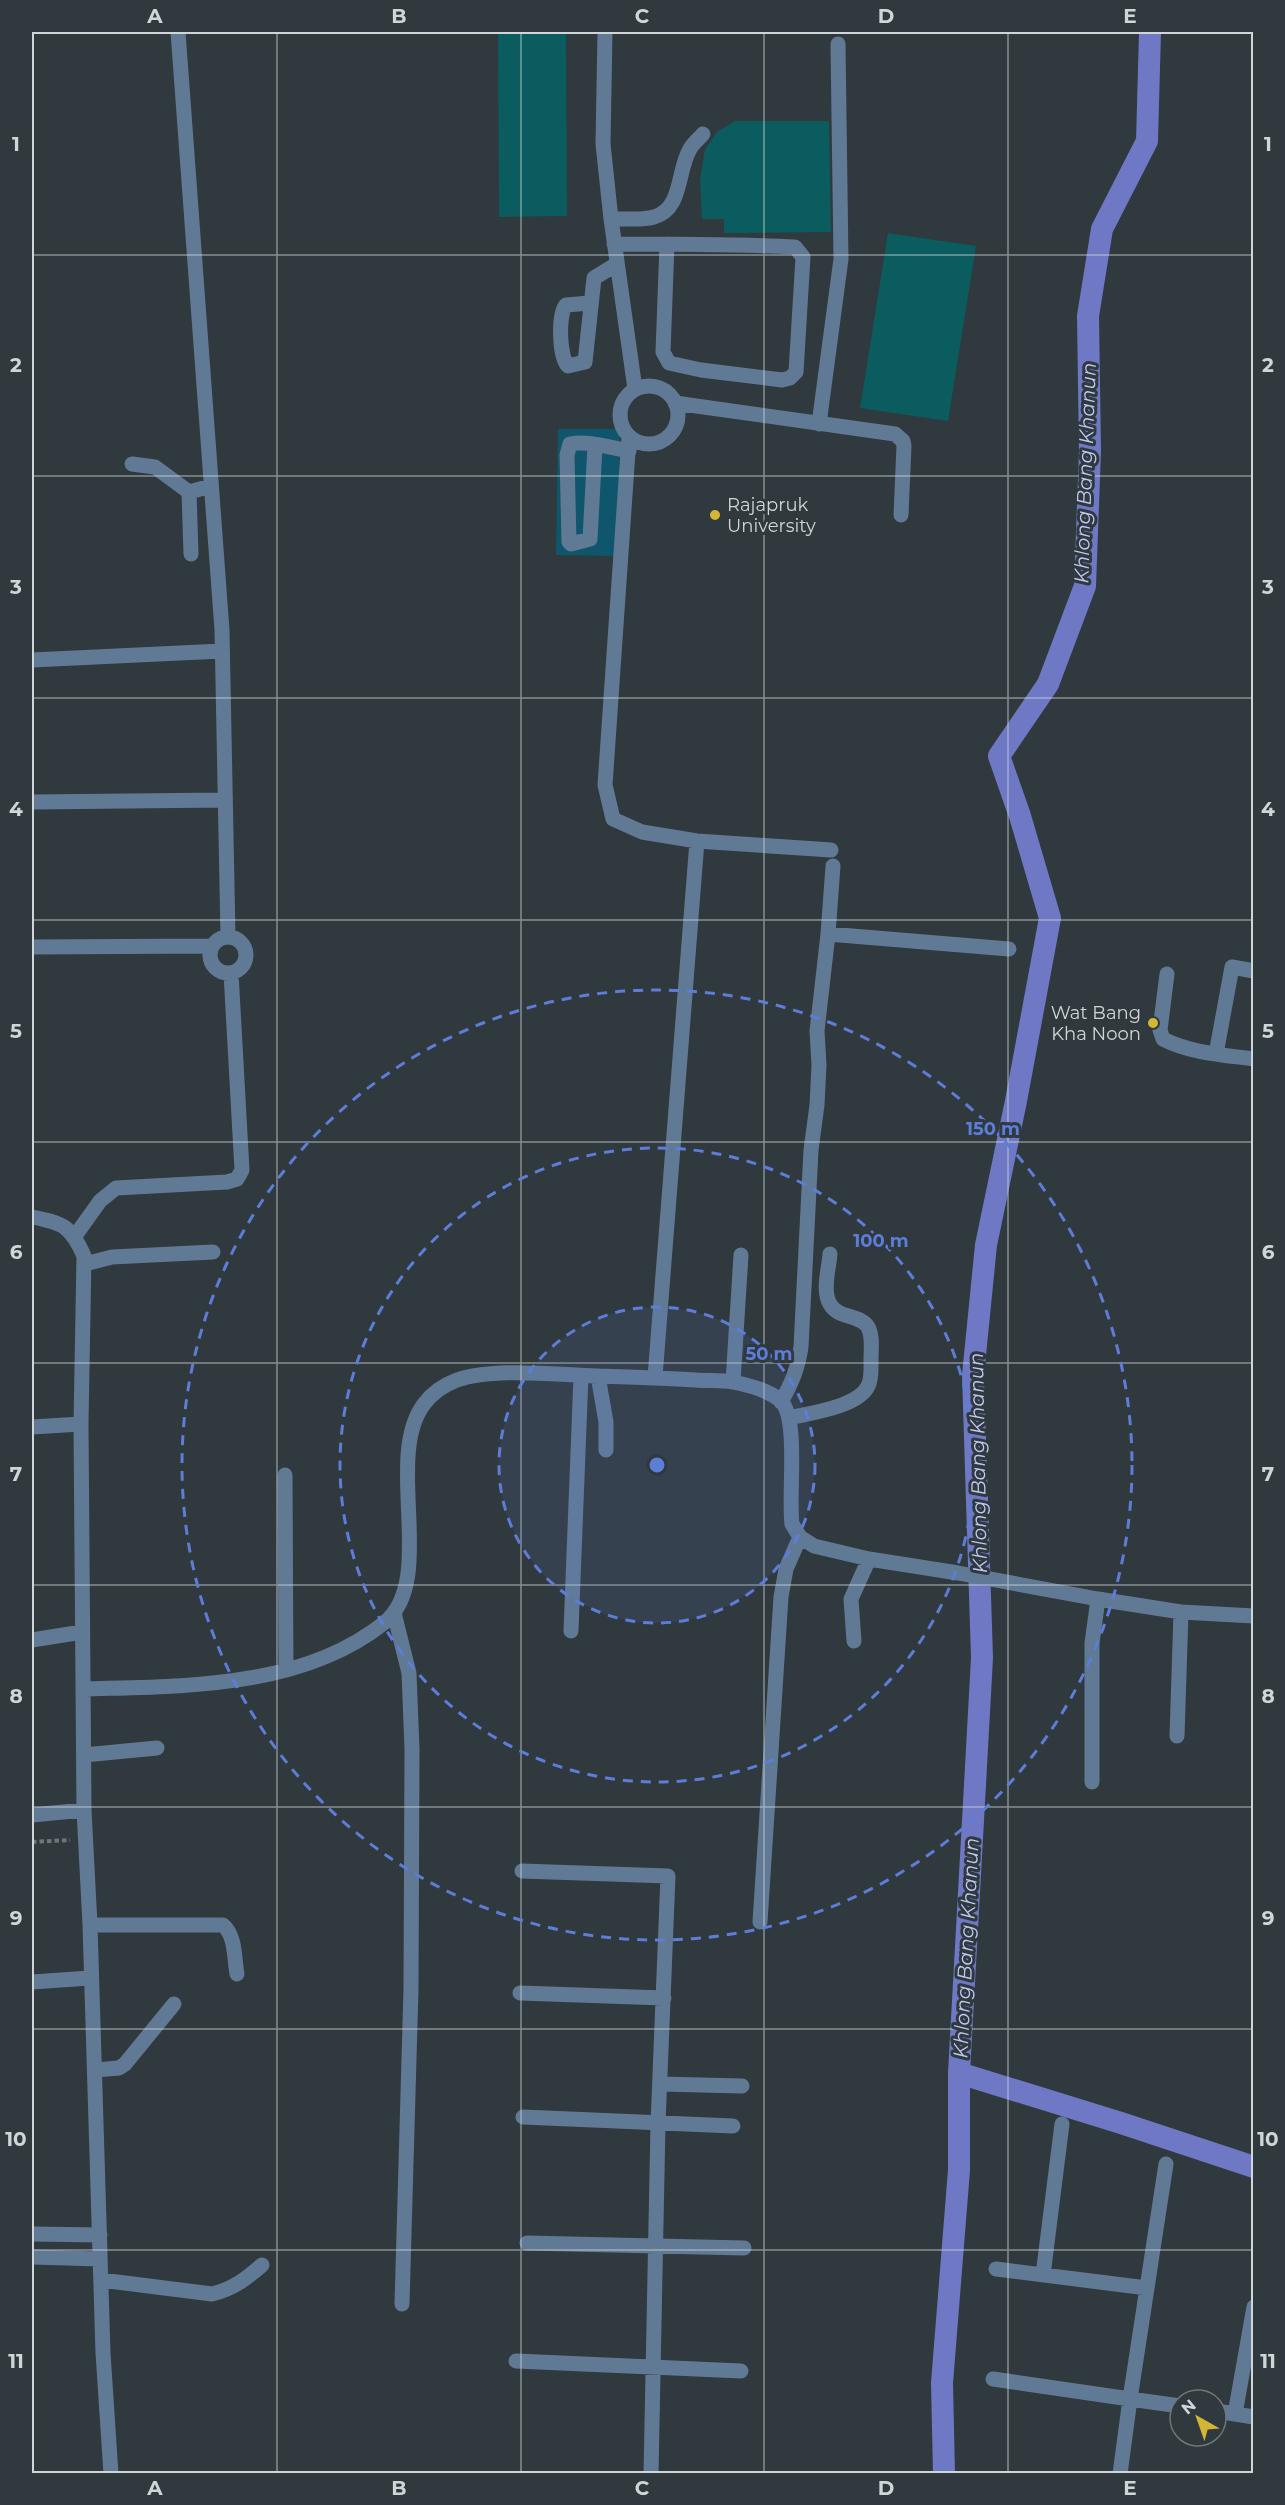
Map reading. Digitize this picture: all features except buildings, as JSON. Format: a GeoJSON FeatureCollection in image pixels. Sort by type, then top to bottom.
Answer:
{"type":"FeatureCollection","features":[{"type":"Feature","properties":{"kind":"street"},"geometry":{"type":"LineString","coordinates":[[178,32],[222,651],[228,937]]}},
{"type":"Feature","properties":{"kind":"street"},"geometry":{"type":"LineString","coordinates":[[604,32],[603,144],[614,244],[635,389]]}},
{"type":"Feature","properties":{"kind":"street"},"geometry":{"type":"LineString","coordinates":[[819,424],[842,259],[838,44]]}},
{"type":"Feature","properties":{"kind":"street"},"geometry":{"type":"LineString","coordinates":[[611,219],[654,217],[667,209],[675,200],[681,173],[690,149],[702,134]]}},
{"type":"Feature","properties":{"kind":"street"},"geometry":{"type":"LineString","coordinates":[[614,244],[667,244],[795,247],[803,257],[796,372],[790,378],[782,380],[701,370],[669,363],[663,352],[667,244]]}},
{"type":"Feature","properties":{"kind":"street"},"geometry":{"type":"LineString","coordinates":[[590,303],[596,276],[617,264]]}},
{"type":"Feature","properties":{"kind":"street"},"geometry":{"type":"LineString","coordinates":[[595,446],[590,541],[570,543],[567,455],[569,446],[574,442],[595,446],[629,444],[648,444],[666,438],[677,422],[675,403],[668,393],[658,387],[646,386],[635,389],[626,396],[619,417],[629,444],[605,785],[613,819],[642,832],[697,841],[831,850]]}},
{"type":"Feature","properties":{"kind":"street"},"geometry":{"type":"LineString","coordinates":[[675,403],[895,434],[903,441],[901,515]]}},
{"type":"Feature","properties":{"kind":"street"},"geometry":{"type":"LineString","coordinates":[[132,464],[155,467],[189,492]]}},
{"type":"Feature","properties":{"kind":"street"},"geometry":{"type":"LineString","coordinates":[[189,492],[211,486]]}},
{"type":"Feature","properties":{"kind":"street"},"geometry":{"type":"LineString","coordinates":[[189,492],[192,554]]}},
{"type":"Feature","properties":{"kind":"street"},"geometry":{"type":"LineString","coordinates":[[32,660],[222,651]]}},
{"type":"Feature","properties":{"kind":"street"},"geometry":{"type":"LineString","coordinates":[[32,802],[224,800]]}},
{"type":"Feature","properties":{"kind":"street"},"geometry":{"type":"LineString","coordinates":[[655,1377],[697,841]]}},
{"type":"Feature","properties":{"kind":"street"},"geometry":{"type":"LineString","coordinates":[[781,1402],[798,1367],[801,1347],[811,1150],[817,1105],[817,1031],[833,866]]}},
{"type":"Feature","properties":{"kind":"street"},"geometry":{"type":"LineString","coordinates":[[828,934],[1010,949]]}},
{"type":"Feature","properties":{"kind":"street"},"geometry":{"type":"LineString","coordinates":[[228,937],[240,940],[245,947],[246,955],[239,970],[223,973],[211,962],[209,954],[211,946],[216,940],[228,937]]}},
{"type":"Feature","properties":{"kind":"street"},"geometry":{"type":"LineString","coordinates":[[32,947],[211,946]]}},
{"type":"Feature","properties":{"kind":"street"},"geometry":{"type":"LineString","coordinates":[[1216,1054],[1232,967],[1254,971]]}},
{"type":"Feature","properties":{"kind":"street"},"geometry":{"type":"LineString","coordinates":[[75,1236],[100,1201],[116,1188],[227,1182],[237,1179],[242,1170],[231,973]]}},
{"type":"Feature","properties":{"kind":"street"},"geometry":{"type":"LineString","coordinates":[[1167,974],[1160,1030],[1163,1039],[1172,1044],[1216,1054],[1254,1059]]}},
{"type":"Feature","properties":{"kind":"street"},"geometry":{"type":"LineString","coordinates":[[32,1217],[66,1227],[75,1236],[85,1264],[81,1424],[84,1810],[90,1924],[103,2354],[111,2474]]}},
{"type":"Feature","properties":{"kind":"street"},"geometry":{"type":"LineString","coordinates":[[85,1264],[112,1257],[213,1252]]}},
{"type":"Feature","properties":{"kind":"street"},"geometry":{"type":"LineString","coordinates":[[789,1418],[849,1403],[861,1396],[869,1385],[870,1336],[862,1321],[839,1313],[830,1304],[827,1293],[830,1254]]}},
{"type":"Feature","properties":{"kind":"street"},"geometry":{"type":"LineString","coordinates":[[733,1382],[741,1255]]}},
{"type":"Feature","properties":{"kind":"street"},"geometry":{"type":"LineString","coordinates":[[84,1689],[202,1684],[286,1670],[350,1645],[372,1632],[394,1613],[405,1586],[410,1439],[416,1417],[424,1404],[439,1389],[457,1380],[504,1374],[655,1377],[733,1382],[766,1392],[781,1402],[789,1418],[792,1524],[800,1537],[814,1546],[1098,1599],[1181,1612],[1254,1616]]}},
{"type":"Feature","properties":{"kind":"street"},"geometry":{"type":"LineString","coordinates":[[571,1631],[581,1376]]}},
{"type":"Feature","properties":{"kind":"street"},"geometry":{"type":"LineString","coordinates":[[598,1376],[606,1422],[606,1450]]}},
{"type":"Feature","properties":{"kind":"street"},"geometry":{"type":"LineString","coordinates":[[32,1427],[81,1424]]}},
{"type":"Feature","properties":{"kind":"street"},"geometry":{"type":"LineString","coordinates":[[285,1475],[286,1670]]}},
{"type":"Feature","properties":{"kind":"street"},"geometry":{"type":"LineString","coordinates":[[760,1922],[781,1597],[786,1569],[800,1537]]}},
{"type":"Feature","properties":{"kind":"street"},"geometry":{"type":"LineString","coordinates":[[854,1641],[851,1599],[869,1558]]}},
{"type":"Feature","properties":{"kind":"street"},"geometry":{"type":"LineString","coordinates":[[1092,1782],[1092,1643],[1098,1599]]}},
{"type":"Feature","properties":{"kind":"street"},"geometry":{"type":"LineString","coordinates":[[1177,1736],[1181,1612]]}},
{"type":"Feature","properties":{"kind":"street"},"geometry":{"type":"LineString","coordinates":[[394,1613],[409,1673],[412,1749],[411,1989],[402,2304]]}},
{"type":"Feature","properties":{"kind":"street"},"geometry":{"type":"LineString","coordinates":[[32,1640],[82,1632]]}},
{"type":"Feature","properties":{"kind":"street"},"geometry":{"type":"LineString","coordinates":[[84,1755],[157,1748]]}},
{"type":"Feature","properties":{"kind":"street"},"geometry":{"type":"LineString","coordinates":[[32,1815],[84,1810]]}},
{"type":"Feature","properties":{"kind":"street"},"geometry":{"type":"LineString","coordinates":[[522,1871],[668,1876],[658,2124],[651,2474]]}},
{"type":"Feature","properties":{"kind":"street"},"geometry":{"type":"LineString","coordinates":[[90,1924],[223,1925],[230,1933],[237,1974]]}},
{"type":"Feature","properties":{"kind":"street"},"geometry":{"type":"LineString","coordinates":[[32,1982],[90,1978]]}},
{"type":"Feature","properties":{"kind":"street"},"geometry":{"type":"LineString","coordinates":[[520,1993],[664,1998]]}},
{"type":"Feature","properties":{"kind":"street"},"geometry":{"type":"LineString","coordinates":[[95,2070],[119,2068],[125,2064],[174,2004]]}},
{"type":"Feature","properties":{"kind":"street"},"geometry":{"type":"LineString","coordinates":[[661,2084],[742,2086]]}},
{"type":"Feature","properties":{"kind":"street"},"geometry":{"type":"LineString","coordinates":[[523,2117],[733,2126]]}},
{"type":"Feature","properties":{"kind":"street"},"geometry":{"type":"LineString","coordinates":[[1043,2275],[1062,2124]]}},
{"type":"Feature","properties":{"kind":"street"},"geometry":{"type":"LineString","coordinates":[[1120,2474],[1166,2164]]}},
{"type":"Feature","properties":{"kind":"street"},"geometry":{"type":"LineString","coordinates":[[32,2234],[100,2235]]}},
{"type":"Feature","properties":{"kind":"street"},"geometry":{"type":"LineString","coordinates":[[527,2243],[744,2248]]}},
{"type":"Feature","properties":{"kind":"street"},"geometry":{"type":"LineString","coordinates":[[32,2257],[100,2259]]}},
{"type":"Feature","properties":{"kind":"street"},"geometry":{"type":"LineString","coordinates":[[101,2280],[212,2294],[228,2290],[262,2265]]}},
{"type":"Feature","properties":{"kind":"street"},"geometry":{"type":"LineString","coordinates":[[996,2269],[1147,2288]]}},
{"type":"Feature","properties":{"kind":"street"},"geometry":{"type":"LineString","coordinates":[[1236,2414],[1254,2307]]}},
{"type":"Feature","properties":{"kind":"street"},"geometry":{"type":"LineString","coordinates":[[516,2361],[741,2371]]}},
{"type":"Feature","properties":{"kind":"street"},"geometry":{"type":"LineString","coordinates":[[993,2379],[1168,2404]]}},
{"type":"Feature","properties":{"kind":"street"},"geometry":{"type":"LineString","coordinates":[[1228,2413],[1254,2417]]}},
{"type":"Feature","properties":{"kind":"path"},"geometry":{"type":"LineString","coordinates":[[32,1842],[86,1839]]}},
{"type":"Feature","properties":{"kind":"shaded area"},"geometry":{"type":"Polygon","coordinates":[[[558,429],[620,429],[618,556],[556,555],[558,429]]]}},
{"type":"Feature","properties":{"kind":"waterway","name":"Khlong Bang Khanun"},"geometry":{"type":"LineString","coordinates":[[944,2474],[942,2383],[959,2170],[959,2073],[982,1658],[973,1375],[986,1245],[1050,918],[1020,816],[999,756],[1048,684],[1085,586],[1090,451],[1088,316],[1102,229],[1147,141],[1150,32]]}},
{"type":"Feature","properties":{"kind":"waterway"},"geometry":{"type":"LineString","coordinates":[[959,2073],[1254,2167]]}},
{"type":"Feature","properties":{"kind":"place","name":"Rajapruk University"},"geometry":{"type":"Point","coordinates":[715,515]}},
{"type":"Feature","properties":{"kind":"place","name":"Wat Bang Kha Noon"},"geometry":{"type":"Point","coordinates":[1153,1023]}}]}
